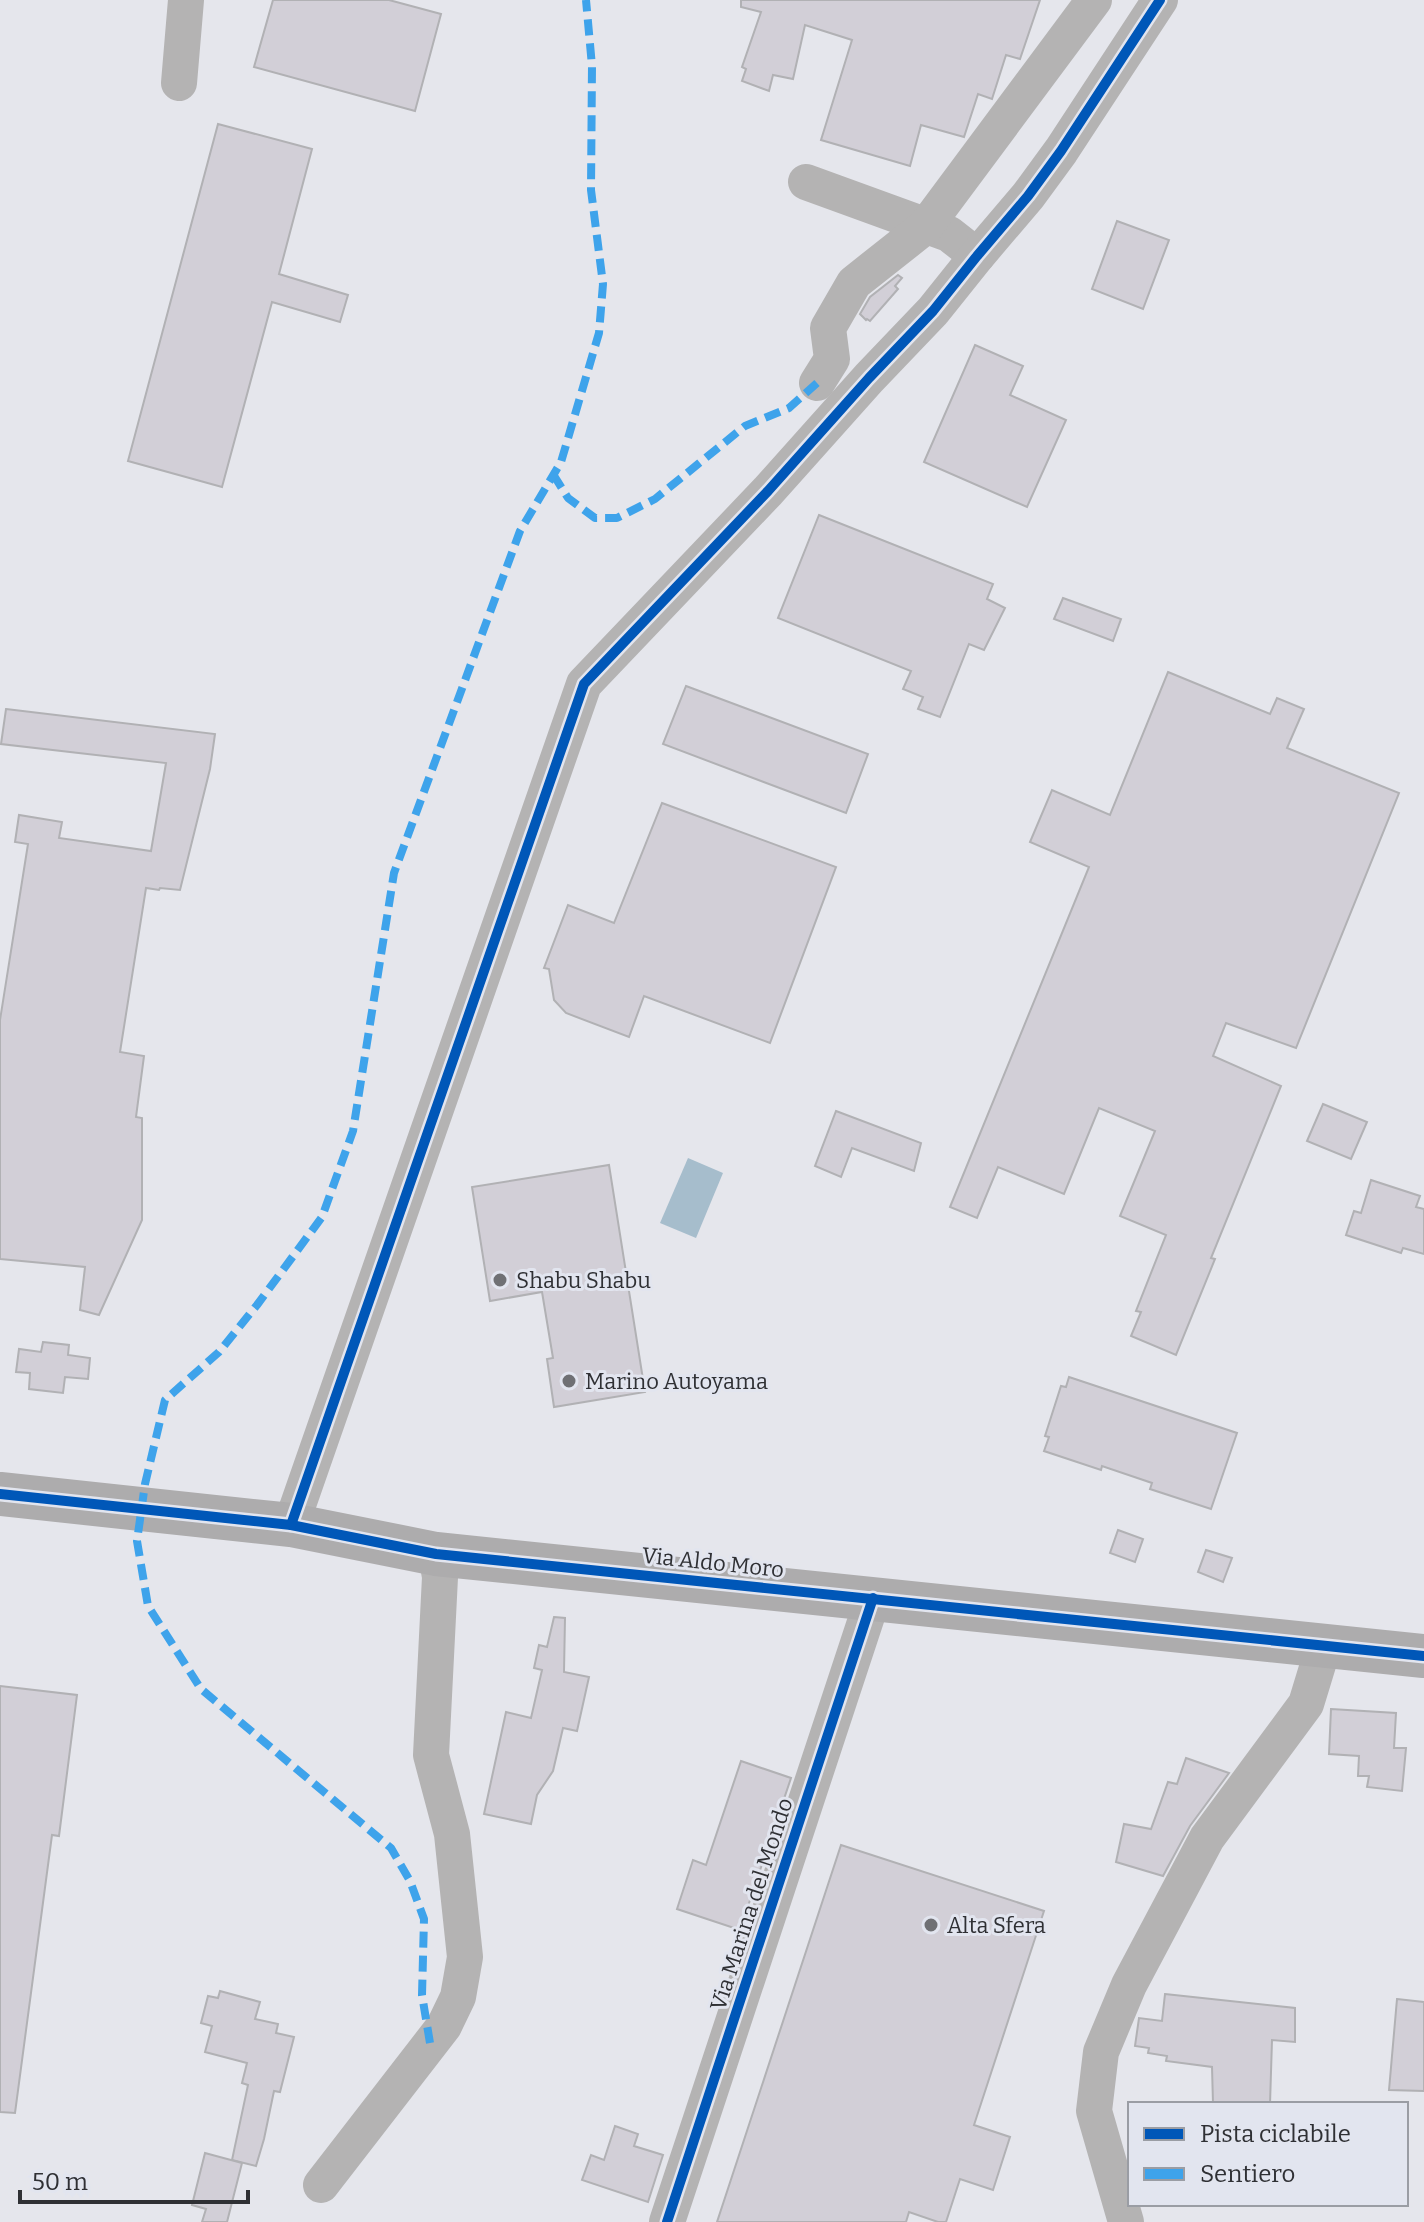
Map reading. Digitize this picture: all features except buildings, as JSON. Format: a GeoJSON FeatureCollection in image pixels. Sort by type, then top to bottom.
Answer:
{"type":"FeatureCollection","features":[{"type":"Feature","properties":{"kind":"main road","name":"Via Aldo Moro"},"geometry":{"type":"LineString","coordinates":[[0,1494],[291,1525],[436,1554],[1424,1656]]}},
{"type":"Feature","properties":{"kind":"street"},"geometry":{"type":"LineString","coordinates":[[179,83],[186,0]]}},
{"type":"Feature","properties":{"kind":"street"},"geometry":{"type":"LineString","coordinates":[[817,383],[832,359],[828,328],[854,283],[926,226],[1094,0]]}},
{"type":"Feature","properties":{"kind":"street"},"geometry":{"type":"LineString","coordinates":[[291,1525],[584,684],[768,491],[933,311],[1061,151],[1160,0]]}},
{"type":"Feature","properties":{"kind":"street"},"geometry":{"type":"LineString","coordinates":[[806,182],[949,234],[977,256]]}},
{"type":"Feature","properties":{"kind":"street"},"geometry":{"type":"LineString","coordinates":[[321,2185],[444,2026],[458,1997],[465,1957],[452,1834],[431,1755],[440,1577],[436,1554]]}},
{"type":"Feature","properties":{"kind":"street","name":"Via Marina del Mondo"},"geometry":{"type":"LineString","coordinates":[[667,2222],[873,1598]]}},
{"type":"Feature","properties":{"kind":"street"},"geometry":{"type":"LineString","coordinates":[[1126,2222],[1094,2111],[1101,2052],[1129,1985],[1207,1838],[1306,1704],[1324,1645]]}},
{"type":"Feature","properties":{"kind":"water"},"geometry":{"type":"Polygon","coordinates":[[[688,1158],[723,1173],[696,1238],[660,1223],[688,1158]]]}},
{"type":"Feature","properties":{"kind":"marked path"},"geometry":{"type":"LineString","coordinates":[[430,2043],[422,1995],[424,1919],[410,1881],[391,1848],[201,1689],[148,1606],[137,1541],[145,1484],[165,1400],[219,1352],[322,1217],[353,1131],[394,873],[520,531],[561,462],[599,333],[603,284],[591,190],[592,66],[586,0]]}},
{"type":"Feature","properties":{"kind":"marked path"},"geometry":{"type":"LineString","coordinates":[[553,474],[568,498],[595,518],[617,518],[655,499],[745,426],[789,408],[817,383]]}},
{"type":"Feature","properties":{"kind":"cycle path"},"geometry":{"type":"LineString","coordinates":[[291,1525],[584,684],[768,491],[933,311],[1061,151],[1160,0]]}},
{"type":"Feature","properties":{"kind":"cycle path"},"geometry":{"type":"LineString","coordinates":[[0,1494],[291,1525],[436,1554],[1424,1656]]}},
{"type":"Feature","properties":{"kind":"cycle path"},"geometry":{"type":"LineString","coordinates":[[667,2222],[873,1598]]}},
{"type":"Feature","properties":{"kind":"place","name":"Shabu Shabu"},"geometry":{"type":"Point","coordinates":[500,1280]}},
{"type":"Feature","properties":{"kind":"place","name":"Marino Autoyama"},"geometry":{"type":"Point","coordinates":[569,1381]}},
{"type":"Feature","properties":{"kind":"place","name":"Alta Sfera"},"geometry":{"type":"Point","coordinates":[931,1925]}}]}
